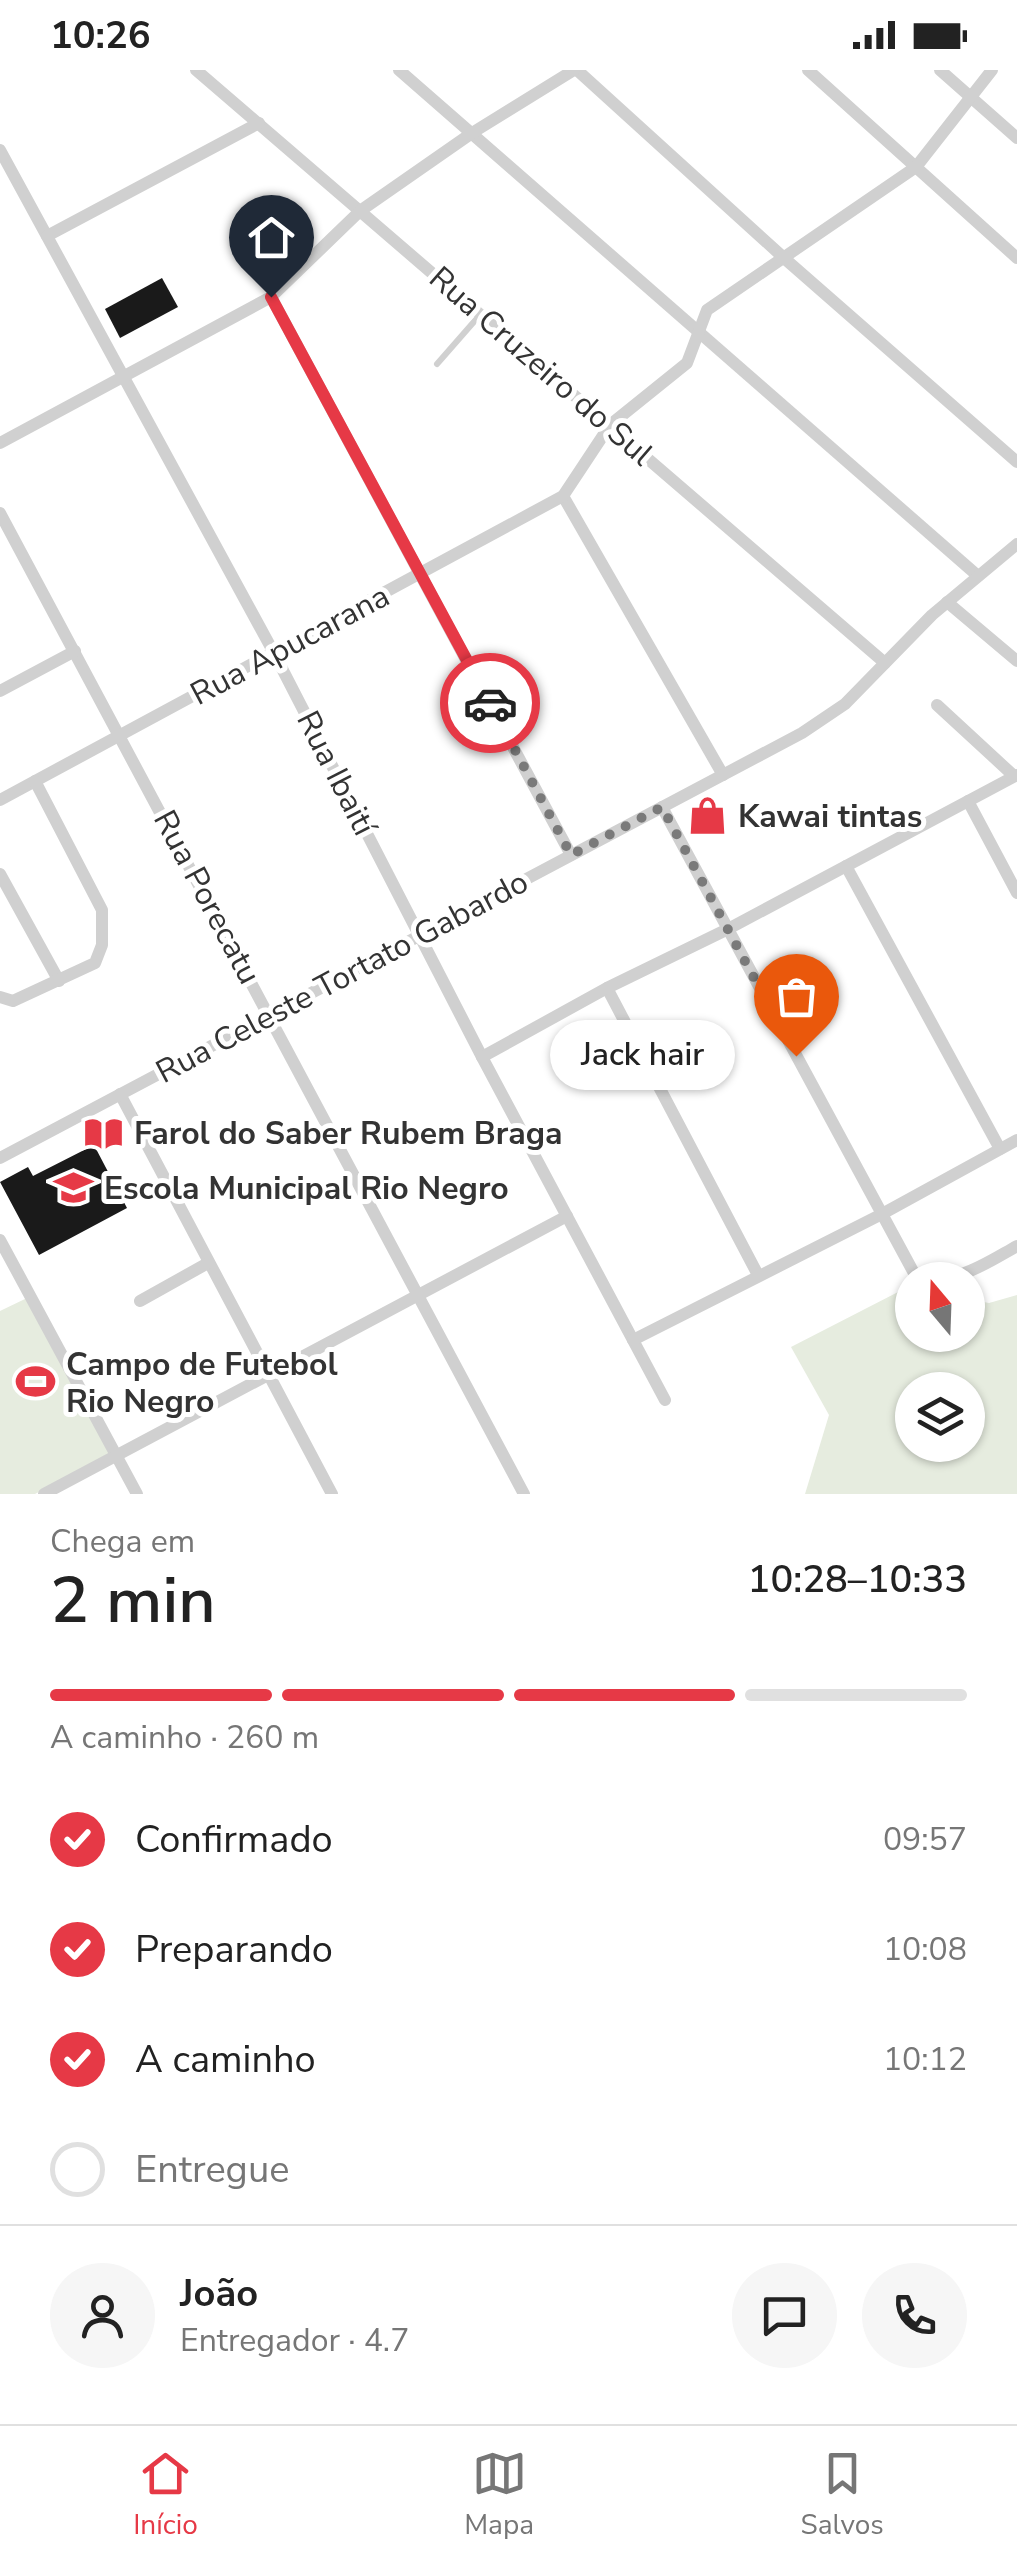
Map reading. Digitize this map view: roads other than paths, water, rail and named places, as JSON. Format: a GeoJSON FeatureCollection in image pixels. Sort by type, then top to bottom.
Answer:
{"type":"FeatureCollection","features":[{"type":"Feature","properties":{"kind":"street","name":"Rua Cruzeiro do Sul"},"geometry":{"type":"LineString","coordinates":[[196,70],[885,663]]}},
{"type":"Feature","properties":{"kind":"street"},"geometry":{"type":"LineString","coordinates":[[399,70],[978,576]]}},
{"type":"Feature","properties":{"kind":"street"},"geometry":{"type":"LineString","coordinates":[[0,443],[271,297],[360,211],[472,133],[576,70],[1017,462]]}},
{"type":"Feature","properties":{"kind":"street"},"geometry":{"type":"LineString","coordinates":[[808,70],[1017,258]]}},
{"type":"Feature","properties":{"kind":"street"},"geometry":{"type":"LineString","coordinates":[[940,70],[1017,138]]}},
{"type":"Feature","properties":{"kind":"street","name":"Rua Apucarana"},"geometry":{"type":"LineString","coordinates":[[0,800],[563,496],[610,425],[687,363],[707,310],[916,167],[992,70]]}},
{"type":"Feature","properties":{"kind":"street"},"geometry":{"type":"LineString","coordinates":[[47,236],[259,123]]}},
{"type":"Feature","properties":{"kind":"street","name":"Rua Ibaití"},"geometry":{"type":"LineString","coordinates":[[0,150],[274,653],[482,1057],[665,1400]]}},
{"type":"Feature","properties":{"kind":"street"},"geometry":{"type":"LineString","coordinates":[[271,297],[571,855]]}},
{"type":"Feature","properties":{"kind":"street"},"geometry":{"type":"LineString","coordinates":[[563,496],[723,774]]}},
{"type":"Feature","properties":{"kind":"street","name":"Rua Porecatu"},"geometry":{"type":"LineString","coordinates":[[0,513],[524,1494]]}},
{"type":"Feature","properties":{"kind":"street","name":"Rua Celeste Tortato Gabardo"},"geometry":{"type":"LineString","coordinates":[[0,1158],[802,733],[845,704],[947,602],[1017,544]]}},
{"type":"Feature","properties":{"kind":"street"},"geometry":{"type":"LineString","coordinates":[[947,602],[1017,661]]}},
{"type":"Feature","properties":{"kind":"street"},"geometry":{"type":"LineString","coordinates":[[0,691],[75,651]]}},
{"type":"Feature","properties":{"kind":"street"},"geometry":{"type":"LineString","coordinates":[[482,1057],[606,988],[728,929],[1016,776],[937,705]]}},
{"type":"Feature","properties":{"kind":"street"},"geometry":{"type":"LineString","coordinates":[[0,996],[12,1001],[95,963],[102,945],[102,910],[35,781]]}},
{"type":"Feature","properties":{"kind":"street"},"geometry":{"type":"LineString","coordinates":[[968,801],[1017,893]]}},
{"type":"Feature","properties":{"kind":"street"},"geometry":{"type":"LineString","coordinates":[[662,807],[915,1274],[933,1280],[960,1277],[1017,1246]]}},
{"type":"Feature","properties":{"kind":"street"},"geometry":{"type":"LineString","coordinates":[[846,866],[1000,1149]]}},
{"type":"Feature","properties":{"kind":"street"},"geometry":{"type":"LineString","coordinates":[[0,874],[58,981]]}},
{"type":"Feature","properties":{"kind":"street"},"geometry":{"type":"LineString","coordinates":[[606,988],[758,1275]]}},
{"type":"Feature","properties":{"kind":"street"},"geometry":{"type":"LineString","coordinates":[[120,1094],[332,1494]]}},
{"type":"Feature","properties":{"kind":"street"},"geometry":{"type":"LineString","coordinates":[[632,1340],[882,1214],[1017,1140]]}},
{"type":"Feature","properties":{"kind":"street"},"geometry":{"type":"LineString","coordinates":[[44,1494],[566,1216]]}},
{"type":"Feature","properties":{"kind":"street"},"geometry":{"type":"LineString","coordinates":[[0,1240],[136,1494]]}},
{"type":"Feature","properties":{"kind":"street"},"geometry":{"type":"LineString","coordinates":[[140,1302],[208,1263]]}},
{"type":"Feature","properties":{"kind":"lane"},"geometry":{"type":"LineString","coordinates":[[437,364],[481,314]]}},
{"type":"Feature","properties":{"kind":"place","name":"Kawai tintas"},"geometry":{"type":"Point","coordinates":[708,816]}},
{"type":"Feature","properties":{"kind":"place","name":"Jack hair"},"geometry":{"type":"Point","coordinates":[796,1056]}},
{"type":"Feature","properties":{"kind":"place","name":"Farol do Saber Rubem Braga"},"geometry":{"type":"Point","coordinates":[104,1133]}},
{"type":"Feature","properties":{"kind":"place","name":"Escola Municipal Rio Negro"},"geometry":{"type":"Point","coordinates":[74,1188]}},
{"type":"Feature","properties":{"kind":"place","name":"Campo de Futebol Rio Negro"},"geometry":{"type":"Point","coordinates":[36,1382]}}]}
